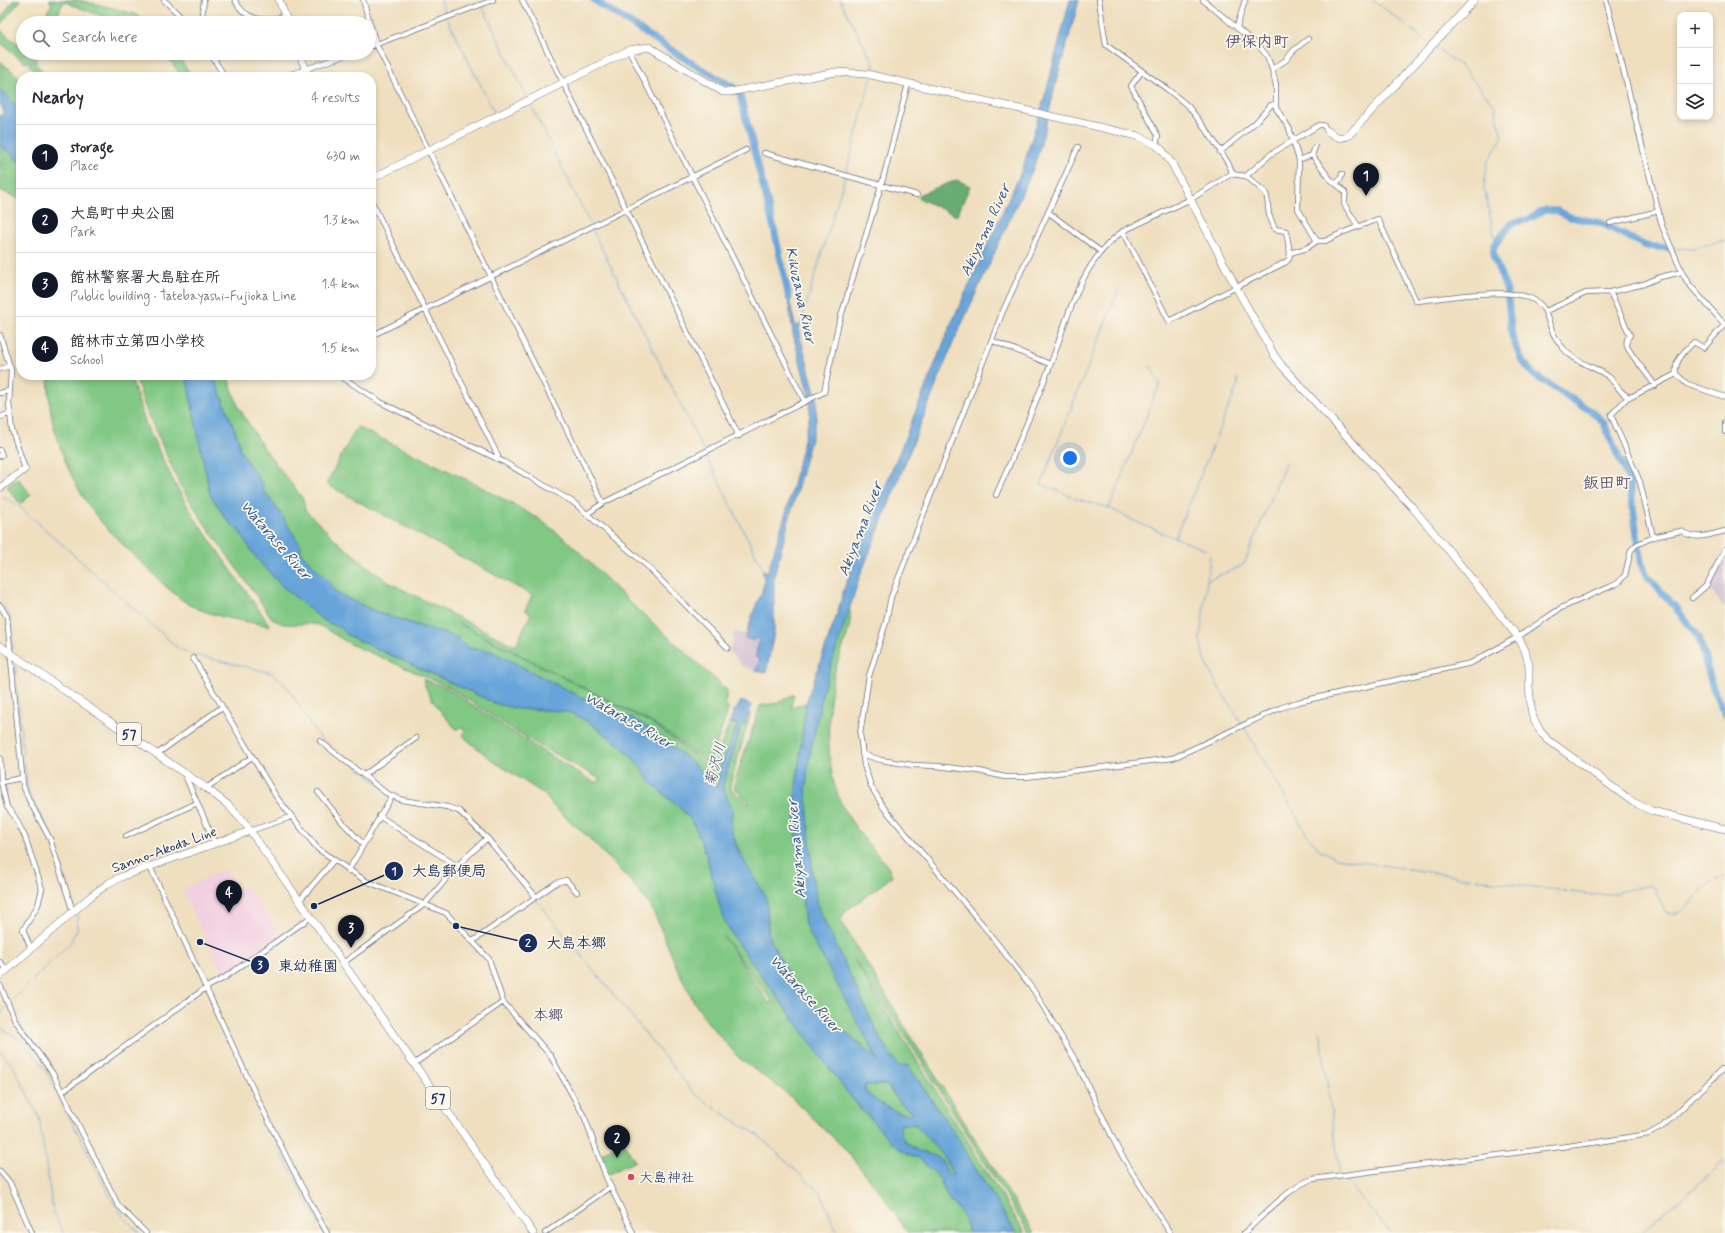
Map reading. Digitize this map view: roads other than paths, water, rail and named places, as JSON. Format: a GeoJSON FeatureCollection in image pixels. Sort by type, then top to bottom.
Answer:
{"type":"FeatureCollection","features":[{"type":"Feature","properties":{"kind":"street"},"geometry":{"type":"LineString","coordinates":[[164,0],[180,16]]}},
{"type":"Feature","properties":{"kind":"street"},"geometry":{"type":"LineString","coordinates":[[202,16],[204,0]]}},
{"type":"Feature","properties":{"kind":"street"},"geometry":{"type":"LineString","coordinates":[[235,0],[242,12],[248,16]]}},
{"type":"Feature","properties":{"kind":"street"},"geometry":{"type":"LineString","coordinates":[[279,0],[285,16]]}},
{"type":"Feature","properties":{"kind":"street"},"geometry":{"type":"LineString","coordinates":[[363,0],[368,16]]}},
{"type":"Feature","properties":{"kind":"street"},"geometry":{"type":"LineString","coordinates":[[493,0],[376,44],[603,503]]}},
{"type":"Feature","properties":{"kind":"street"},"geometry":{"type":"LineString","coordinates":[[522,0],[739,436]]}},
{"type":"Feature","properties":{"kind":"street"},"geometry":{"type":"LineString","coordinates":[[1099,0],[1106,45],[1188,106],[1203,124],[1228,163],[1233,174]]}},
{"type":"Feature","properties":{"kind":"street"},"geometry":{"type":"LineString","coordinates":[[1203,0],[1264,51],[1272,68],[1276,84],[1275,104],[1294,142],[1299,160],[1298,209],[1317,240]]}},
{"type":"Feature","properties":{"kind":"street"},"geometry":{"type":"LineString","coordinates":[[1237,27],[1245,0]]}},
{"type":"Feature","properties":{"kind":"street"},"geometry":{"type":"LineString","coordinates":[[1246,176],[1271,154],[1294,142],[1320,124],[1324,125],[1328,131],[1337,137],[1349,135],[1474,0]]}},
{"type":"Feature","properties":{"kind":"street"},"geometry":{"type":"LineString","coordinates":[[1606,0],[1662,226],[1688,283],[1724,325],[1704,348],[1694,342],[1689,347],[1678,360],[1676,374]]}},
{"type":"Feature","properties":{"kind":"street"},"geometry":{"type":"LineString","coordinates":[[1272,68],[1286,60],[1294,50],[1308,39]]}},
{"type":"Feature","properties":{"kind":"street"},"geometry":{"type":"LineString","coordinates":[[376,176],[629,50],[649,47],[722,92],[730,92],[836,72],[867,74],[1017,107],[1138,136],[1156,145],[1168,157],[1236,287],[1274,355],[1282,366],[1417,513],[1518,636],[1525,650],[1528,665],[1528,687],[1532,714],[1540,731],[1547,739],[1633,802],[1652,811],[1725,829]]}},
{"type":"Feature","properties":{"kind":"street"},"geometry":{"type":"LineString","coordinates":[[629,50],[806,402]]}},
{"type":"Feature","properties":{"kind":"street"},"geometry":{"type":"LineString","coordinates":[[214,60],[222,72]]}},
{"type":"Feature","properties":{"kind":"street"},"geometry":{"type":"LineString","coordinates":[[302,60],[306,70]]}},
{"type":"Feature","properties":{"kind":"street"},"geometry":{"type":"LineString","coordinates":[[299,72],[333,60]]}},
{"type":"Feature","properties":{"kind":"street"},"geometry":{"type":"LineString","coordinates":[[1142,71],[1131,86],[1158,136],[1156,145]]}},
{"type":"Feature","properties":{"kind":"street"},"geometry":{"type":"LineString","coordinates":[[587,514],[603,503],[824,392],[838,326],[881,186],[908,84]]}},
{"type":"Feature","properties":{"kind":"street"},"geometry":{"type":"LineString","coordinates":[[1220,152],[1256,122],[1271,105],[1275,104]]}},
{"type":"Feature","properties":{"kind":"street"},"geometry":{"type":"LineString","coordinates":[[1078,147],[1021,270],[888,606],[886,622],[869,676],[860,734],[862,754],[867,776],[884,808],[982,924],[1034,991],[1077,1063],[1118,1149],[1170,1233]]}},
{"type":"Feature","properties":{"kind":"street"},"geometry":{"type":"LineString","coordinates":[[1299,160],[1312,155],[1315,147]]}},
{"type":"Feature","properties":{"kind":"street"},"geometry":{"type":"LineString","coordinates":[[376,334],[746,150]]}},
{"type":"Feature","properties":{"kind":"street"},"geometry":{"type":"LineString","coordinates":[[764,153],[917,195]]}},
{"type":"Feature","properties":{"kind":"street"},"geometry":{"type":"LineString","coordinates":[[1312,155],[1331,180],[1343,190],[1346,196],[1344,204],[1358,226]]}},
{"type":"Feature","properties":{"kind":"street"},"geometry":{"type":"LineString","coordinates":[[996,495],[1050,364],[1073,302],[1092,262],[1100,251],[1123,231],[1191,199],[1233,174],[1246,176],[1264,192],[1275,229],[1286,231],[1290,253],[1289,259],[1286,262],[1169,321],[1123,231]]}},
{"type":"Feature","properties":{"kind":"street"},"geometry":{"type":"LineString","coordinates":[[1336,184],[1341,178],[1342,174]]}},
{"type":"Feature","properties":{"kind":"street"},"geometry":{"type":"LineString","coordinates":[[376,210],[498,456],[497,459]]}},
{"type":"Feature","properties":{"kind":"street"},"geometry":{"type":"LineString","coordinates":[[1610,224],[1659,211]]}},
{"type":"Feature","properties":{"kind":"street"},"geometry":{"type":"LineString","coordinates":[[1048,212],[1100,251]]}},
{"type":"Feature","properties":{"kind":"street"},"geometry":{"type":"LineString","coordinates":[[1290,253],[1307,248],[1317,240],[1325,241],[1358,226],[1378,220],[1416,301],[1492,294],[1512,295],[1533,300],[1542,306],[1546,311],[1554,334],[1567,352],[1587,366],[1609,377],[1628,397]]}},
{"type":"Feature","properties":{"kind":"street"},"geometry":{"type":"LineString","coordinates":[[1546,311],[1586,293],[1610,292],[1644,284],[1660,277],[1682,272]]}},
{"type":"Feature","properties":{"kind":"street"},"geometry":{"type":"LineString","coordinates":[[1610,292],[1630,335],[1627,339],[1627,347],[1655,386]]}},
{"type":"Feature","properties":{"kind":"street"},"geometry":{"type":"LineString","coordinates":[[0,335],[10,366],[11,376],[9,414],[15,443],[25,464],[25,469],[0,488]]}},
{"type":"Feature","properties":{"kind":"street"},"geometry":{"type":"LineString","coordinates":[[992,341],[1050,364]]}},
{"type":"Feature","properties":{"kind":"street"},"geometry":{"type":"LineString","coordinates":[[0,369],[10,366]]}},
{"type":"Feature","properties":{"kind":"street"},"geometry":{"type":"LineString","coordinates":[[1653,537],[1640,482],[1611,415],[1628,397],[1655,386],[1676,374]]}},
{"type":"Feature","properties":{"kind":"street"},"geometry":{"type":"LineString","coordinates":[[1676,374],[1687,384],[1725,397]]}},
{"type":"Feature","properties":{"kind":"street"},"geometry":{"type":"LineString","coordinates":[[347,380],[380,402],[497,459],[565,496],[645,564],[728,648]]}},
{"type":"Feature","properties":{"kind":"street"},"geometry":{"type":"LineString","coordinates":[[0,392],[10,391]]}},
{"type":"Feature","properties":{"kind":"street"},"geometry":{"type":"LineString","coordinates":[[0,417],[9,414]]}},
{"type":"Feature","properties":{"kind":"street"},"geometry":{"type":"LineString","coordinates":[[1725,422],[1725,432]]}},
{"type":"Feature","properties":{"kind":"street"},"geometry":{"type":"LineString","coordinates":[[0,450],[2,455],[0,456]]}},
{"type":"Feature","properties":{"kind":"street"},"geometry":{"type":"LineString","coordinates":[[862,754],[881,760],[912,765],[979,771],[1005,777],[1026,777],[1173,758],[1280,708],[1298,702],[1466,665],[1518,636],[1561,608],[1618,583],[1625,575],[1629,554],[1633,547],[1642,541],[1681,530],[1689,536],[1699,537],[1725,531]]}},
{"type":"Feature","properties":{"kind":"street"},"geometry":{"type":"LineString","coordinates":[[1692,598],[1706,586],[1725,549]]}},
{"type":"Feature","properties":{"kind":"street"},"geometry":{"type":"LineString","coordinates":[[0,606],[7,617],[22,778],[25,791],[50,839],[73,912]]}},
{"type":"Feature","properties":{"kind":"street","name":"57"},"geometry":{"type":"LineString","coordinates":[[0,646],[206,788],[228,805],[250,831],[415,1063],[533,1233]]}},
{"type":"Feature","properties":{"kind":"street"},"geometry":{"type":"LineString","coordinates":[[193,658],[252,757],[291,817],[318,849],[348,871],[378,887],[446,913],[473,941],[492,964],[503,1002],[553,1059],[585,1118],[610,1187],[632,1233]]}},
{"type":"Feature","properties":{"kind":"street"},"geometry":{"type":"LineString","coordinates":[[156,754],[222,708]]}},
{"type":"Feature","properties":{"kind":"street"},"geometry":{"type":"LineString","coordinates":[[364,775],[416,738]]}},
{"type":"Feature","properties":{"kind":"street"},"geometry":{"type":"LineString","coordinates":[[320,741],[392,796],[402,800],[456,809],[487,838],[536,896]]}},
{"type":"Feature","properties":{"kind":"street"},"geometry":{"type":"LineString","coordinates":[[206,788],[252,757]]}},
{"type":"Feature","properties":{"kind":"street"},"geometry":{"type":"LineString","coordinates":[[0,758],[1,782],[8,807],[16,817],[25,837],[42,889],[38,905],[23,930],[31,949]]}},
{"type":"Feature","properties":{"kind":"street"},"geometry":{"type":"LineString","coordinates":[[183,772],[214,844]]}},
{"type":"Feature","properties":{"kind":"street"},"geometry":{"type":"LineString","coordinates":[[1,782],[22,778]]}},
{"type":"Feature","properties":{"kind":"street"},"geometry":{"type":"LineString","coordinates":[[318,792],[343,823],[363,844]]}},
{"type":"Feature","properties":{"kind":"street"},"geometry":{"type":"LineString","coordinates":[[348,871],[392,796]]}},
{"type":"Feature","properties":{"kind":"street"},"geometry":{"type":"LineString","coordinates":[[126,836],[197,802]]}},
{"type":"Feature","properties":{"kind":"street"},"geometry":{"type":"LineString","coordinates":[[379,816],[457,866]]}},
{"type":"Feature","properties":{"kind":"street"},"geometry":{"type":"LineString","coordinates":[[250,831],[291,817]]}},
{"type":"Feature","properties":{"kind":"street","name":"Sanno-Akoda Line"},"geometry":{"type":"LineString","coordinates":[[0,976],[73,912],[109,883],[250,831]]}},
{"type":"Feature","properties":{"kind":"street"},"geometry":{"type":"LineString","coordinates":[[343,963],[425,904],[457,866],[487,838]]}},
{"type":"Feature","properties":{"kind":"street"},"geometry":{"type":"LineString","coordinates":[[299,901],[334,860]]}},
{"type":"Feature","properties":{"kind":"street"},"geometry":{"type":"LineString","coordinates":[[150,867],[285,1155],[327,1233]]}},
{"type":"Feature","properties":{"kind":"street"},"geometry":{"type":"LineString","coordinates":[[473,941],[556,883],[566,880],[577,892]]}},
{"type":"Feature","properties":{"kind":"street"},"geometry":{"type":"LineString","coordinates":[[62,1092],[207,987],[224,978],[311,917]]}},
{"type":"Feature","properties":{"kind":"street"},"geometry":{"type":"LineString","coordinates":[[0,962],[7,970]]}},
{"type":"Feature","properties":{"kind":"street"},"geometry":{"type":"LineString","coordinates":[[0,985],[8,1005],[22,1032],[46,1062],[118,1205],[146,1233]]}},
{"type":"Feature","properties":{"kind":"street"},"geometry":{"type":"LineString","coordinates":[[415,1063],[503,1002]]}},
{"type":"Feature","properties":{"kind":"street"},"geometry":{"type":"LineString","coordinates":[[1244,1233],[1294,1189],[1306,1181],[1313,1179],[1599,1142],[1652,1133],[1663,1126],[1725,1067]]}},
{"type":"Feature","properties":{"kind":"street"},"geometry":{"type":"LineString","coordinates":[[0,1171],[10,1183],[32,1233]]}},
{"type":"Feature","properties":{"kind":"street"},"geometry":{"type":"LineString","coordinates":[[545,1233],[610,1187]]}},
{"type":"Feature","properties":{"kind":"water","name":"Watarase River"},"geometry":{"type":"Polygon","coordinates":[[[1070,0],[1079,0],[1033,169],[953,343],[860,576],[823,690],[808,764],[806,790],[813,881],[819,910],[881,1040],[898,1066],[907,1065],[960,1141],[975,1168],[1016,1233],[969,1233],[967,1225],[957,1207],[949,1201],[941,1181],[935,1173],[919,1158],[910,1155],[895,1146],[847,1092],[734,938],[723,918],[706,854],[691,820],[679,807],[650,782],[634,759],[618,744],[587,721],[569,712],[519,709],[497,704],[347,635],[340,628],[323,620],[281,585],[257,559],[239,531],[227,520],[210,494],[187,380],[215,380],[238,438],[240,450],[262,484],[263,490],[301,546],[300,552],[328,580],[336,593],[379,613],[458,638],[468,648],[491,651],[592,703],[635,720],[656,733],[702,771],[716,787],[718,784],[720,768],[738,725],[730,722],[734,710],[736,710],[741,701],[751,705],[750,715],[747,715],[743,727],[741,726],[723,785],[733,810],[731,821],[735,842],[739,852],[762,890],[767,902],[767,926],[769,938],[790,976],[800,990],[832,1021],[878,1060],[805,925],[796,833],[795,797],[806,703],[836,617],[845,586],[952,322],[1022,170],[1045,96],[1070,0]],[[865,1085],[865,1091],[874,1099],[898,1112],[910,1115],[913,1113],[903,1106],[887,1085],[865,1085]],[[901,1124],[900,1128],[904,1140],[918,1151],[939,1158],[949,1175],[953,1175],[943,1155],[915,1124],[901,1124]]]}},
{"type":"Feature","properties":{"kind":"water"},"geometry":{"type":"Polygon","coordinates":[[[0,89],[16,105],[16,158],[0,146],[0,115],[3,116],[3,109],[0,104],[0,89]]]}},
{"type":"Feature","properties":{"kind":"water"},"geometry":{"type":"Polygon","coordinates":[[[787,290],[795,324],[797,327],[800,324],[799,332],[817,400],[816,420],[774,576],[774,633],[766,673],[756,671],[760,659],[755,657],[760,639],[755,638],[753,641],[745,638],[763,586],[764,576],[762,571],[768,571],[787,509],[810,415],[809,396],[793,334],[787,290]]]}},
{"type":"Feature","properties":{"kind":"waterway"},"geometry":{"type":"LineString","coordinates":[[441,0],[446,17]]}},
{"type":"Feature","properties":{"kind":"waterway","name":"Kikuzawa River"},"geometry":{"type":"LineString","coordinates":[[594,0],[693,64],[733,87],[740,95],[774,229],[789,298]]}},
{"type":"Feature","properties":{"kind":"waterway"},"geometry":{"type":"LineString","coordinates":[[840,0],[873,62],[874,65],[872,73]]}},
{"type":"Feature","properties":{"kind":"waterway"},"geometry":{"type":"LineString","coordinates":[[1373,0],[1407,26]]}},
{"type":"Feature","properties":{"kind":"waterway"},"geometry":{"type":"LineString","coordinates":[[482,6],[527,97]]}},
{"type":"Feature","properties":{"kind":"waterway"},"geometry":{"type":"LineString","coordinates":[[448,20],[494,112]]}},
{"type":"Feature","properties":{"kind":"waterway"},"geometry":{"type":"LineString","coordinates":[[1411,29],[1429,43]]}},
{"type":"Feature","properties":{"kind":"waterway"},"geometry":{"type":"LineString","coordinates":[[1435,47],[1462,67],[1495,106],[1502,138],[1487,163],[1484,188],[1496,243]]}},
{"type":"Feature","properties":{"kind":"waterway"},"geometry":{"type":"LineString","coordinates":[[846,173],[871,78]]}},
{"type":"Feature","properties":{"kind":"waterway"},"geometry":{"type":"LineString","coordinates":[[530,103],[591,226]]}},
{"type":"Feature","properties":{"kind":"waterway"},"geometry":{"type":"LineString","coordinates":[[800,325],[845,177]]}},
{"type":"Feature","properties":{"kind":"waterway"},"geometry":{"type":"LineString","coordinates":[[1597,222],[1570,217],[1558,211],[1545,210],[1527,220],[1511,224],[1496,243],[1494,246],[1493,255],[1507,291],[1512,336],[1521,359],[1534,375],[1594,413],[1603,422],[1629,480],[1641,562],[1648,577],[1699,637],[1713,689],[1725,715]]}},
{"type":"Feature","properties":{"kind":"waterway"},"geometry":{"type":"LineString","coordinates":[[1601,223],[1646,246],[1670,248]]}},
{"type":"Feature","properties":{"kind":"waterway"},"geometry":{"type":"LineString","coordinates":[[592,229],[704,451]]}},
{"type":"Feature","properties":{"kind":"waterway"},"geometry":{"type":"LineString","coordinates":[[1676,249],[1694,248],[1725,240]]}},
{"type":"Feature","properties":{"kind":"waterway"},"geometry":{"type":"LineString","coordinates":[[1071,496],[1041,484],[1118,291]]}},
{"type":"Feature","properties":{"kind":"waterway"},"geometry":{"type":"LineString","coordinates":[[1150,366],[1160,385]]}},
{"type":"Feature","properties":{"kind":"waterway"},"geometry":{"type":"LineString","coordinates":[[1175,538],[1238,384],[1237,379]]}},
{"type":"Feature","properties":{"kind":"waterway"},"geometry":{"type":"LineString","coordinates":[[1151,403],[1159,386]]}},
{"type":"Feature","properties":{"kind":"waterway"},"geometry":{"type":"LineString","coordinates":[[1109,508],[1151,406]]}},
{"type":"Feature","properties":{"kind":"waterway"},"geometry":{"type":"LineString","coordinates":[[705,454],[764,571]]}},
{"type":"Feature","properties":{"kind":"waterway"},"geometry":{"type":"LineString","coordinates":[[1208,580],[1244,564],[1286,462]]}},
{"type":"Feature","properties":{"kind":"waterway"},"geometry":{"type":"LineString","coordinates":[[0,497],[18,505],[179,649],[199,656],[272,673],[287,687],[315,732],[322,740],[364,772]]}},
{"type":"Feature","properties":{"kind":"waterway"},"geometry":{"type":"LineString","coordinates":[[1074,498],[1109,508],[1141,524],[1206,550]]}},
{"type":"Feature","properties":{"kind":"waterway"},"geometry":{"type":"LineString","coordinates":[[1210,556],[1200,638],[1202,649],[1210,671],[1242,724]]}},
{"type":"Feature","properties":{"kind":"waterway"},"geometry":{"type":"LineString","coordinates":[[3,606],[10,617],[13,649]]}},
{"type":"Feature","properties":{"kind":"waterway"},"geometry":{"type":"LineString","coordinates":[[14,660],[16,675]]}},
{"type":"Feature","properties":{"kind":"waterway"},"geometry":{"type":"LineString","coordinates":[[16,681],[23,755]]}},
{"type":"Feature","properties":{"kind":"waterway"},"geometry":{"type":"LineString","coordinates":[[1244,727],[1308,836],[1320,850],[1336,858],[1593,895],[1615,893],[1649,885],[1655,888],[1665,913],[1672,914],[1682,911],[1708,885],[1725,877]]}},
{"type":"Feature","properties":{"kind":"waterway"},"geometry":{"type":"LineString","coordinates":[[24,762],[28,791],[47,827]]}},
{"type":"Feature","properties":{"kind":"waterway"},"geometry":{"type":"LineString","coordinates":[[368,775],[391,793]]}},
{"type":"Feature","properties":{"kind":"waterway"},"geometry":{"type":"LineString","coordinates":[[431,802],[457,807]]}},
{"type":"Feature","properties":{"kind":"waterway"},"geometry":{"type":"LineString","coordinates":[[50,832],[74,905]]}},
{"type":"Feature","properties":{"kind":"waterway"},"geometry":{"type":"LineString","coordinates":[[536,900],[695,1094],[759,1136],[821,1194],[838,1233]]}},
{"type":"Feature","properties":{"kind":"waterway"},"geometry":{"type":"LineString","coordinates":[[9,1004],[70,943],[77,930],[77,914]]}},
{"type":"Feature","properties":{"kind":"waterway"},"geometry":{"type":"LineString","coordinates":[[0,1013],[7,1006]]}},
{"type":"Feature","properties":{"kind":"waterway"},"geometry":{"type":"LineString","coordinates":[[0,1016],[2,1012]]}},
{"type":"Feature","properties":{"kind":"waterway"},"geometry":{"type":"LineString","coordinates":[[0,1027],[23,1042],[44,1067],[112,1200],[124,1218],[140,1233]]}},
{"type":"Feature","properties":{"kind":"waterway"},"geometry":{"type":"LineString","coordinates":[[1320,1030],[1340,1174]]}},
{"type":"Feature","properties":{"kind":"waterway"},"geometry":{"type":"LineString","coordinates":[[0,1051],[13,1066],[39,1117],[53,1212],[63,1233]]}},
{"type":"Feature","properties":{"kind":"waterway"},"geometry":{"type":"LineString","coordinates":[[280,1151],[324,1233]]}},
{"type":"Feature","properties":{"kind":"waterway"},"geometry":{"type":"LineString","coordinates":[[1640,1233],[1725,1161]]}},
{"type":"Feature","properties":{"kind":"waterway"},"geometry":{"type":"LineString","coordinates":[[1344,1178],[1391,1233]]}},
{"type":"Feature","properties":{"kind":"place","name":"storage"},"geometry":{"type":"Point","coordinates":[1366,196]}},
{"type":"Feature","properties":{"kind":"place","name":"大島郵便局"},"geometry":{"type":"Point","coordinates":[314,906]}},
{"type":"Feature","properties":{"kind":"place","name":"館林市立第四小学校"},"geometry":{"type":"Point","coordinates":[229,913]}},
{"type":"Feature","properties":{"kind":"place","name":"大島本郷"},"geometry":{"type":"Point","coordinates":[456,926]}},
{"type":"Feature","properties":{"kind":"place","name":"東幼稚園"},"geometry":{"type":"Point","coordinates":[200,942]}},
{"type":"Feature","properties":{"kind":"place","name":"館林警察署大島駐在所"},"geometry":{"type":"Point","coordinates":[351,948]}},
{"type":"Feature","properties":{"kind":"place","name":"大島町中央公園"},"geometry":{"type":"Point","coordinates":[617,1158]}},
{"type":"Feature","properties":{"kind":"place","name":"大島神社"},"geometry":{"type":"Point","coordinates":[631,1177]}},
{"type":"Feature","properties":{"kind":"district","name":"伊保内町"},"geometry":{"type":"Point","coordinates":[1257,41]}},
{"type":"Feature","properties":{"kind":"district","name":"飯田町"},"geometry":{"type":"Point","coordinates":[1607,482]}},
{"type":"Feature","properties":{"kind":"district","name":"本郷"},"geometry":{"type":"Point","coordinates":[548,1015]}},
{"type":"Feature","properties":{"kind":"water label","name":"Akiyama River"},"geometry":{"type":"Point","coordinates":[985,230]}},
{"type":"Feature","properties":{"kind":"water label","name":"Akiyama River"},"geometry":{"type":"Point","coordinates":[860,529]}},
{"type":"Feature","properties":{"kind":"water label","name":"菊沢川"},"geometry":{"type":"Point","coordinates":[715,764]}},
{"type":"Feature","properties":{"kind":"water label","name":"Akiyama River"},"geometry":{"type":"Point","coordinates":[796,849]}}]}
